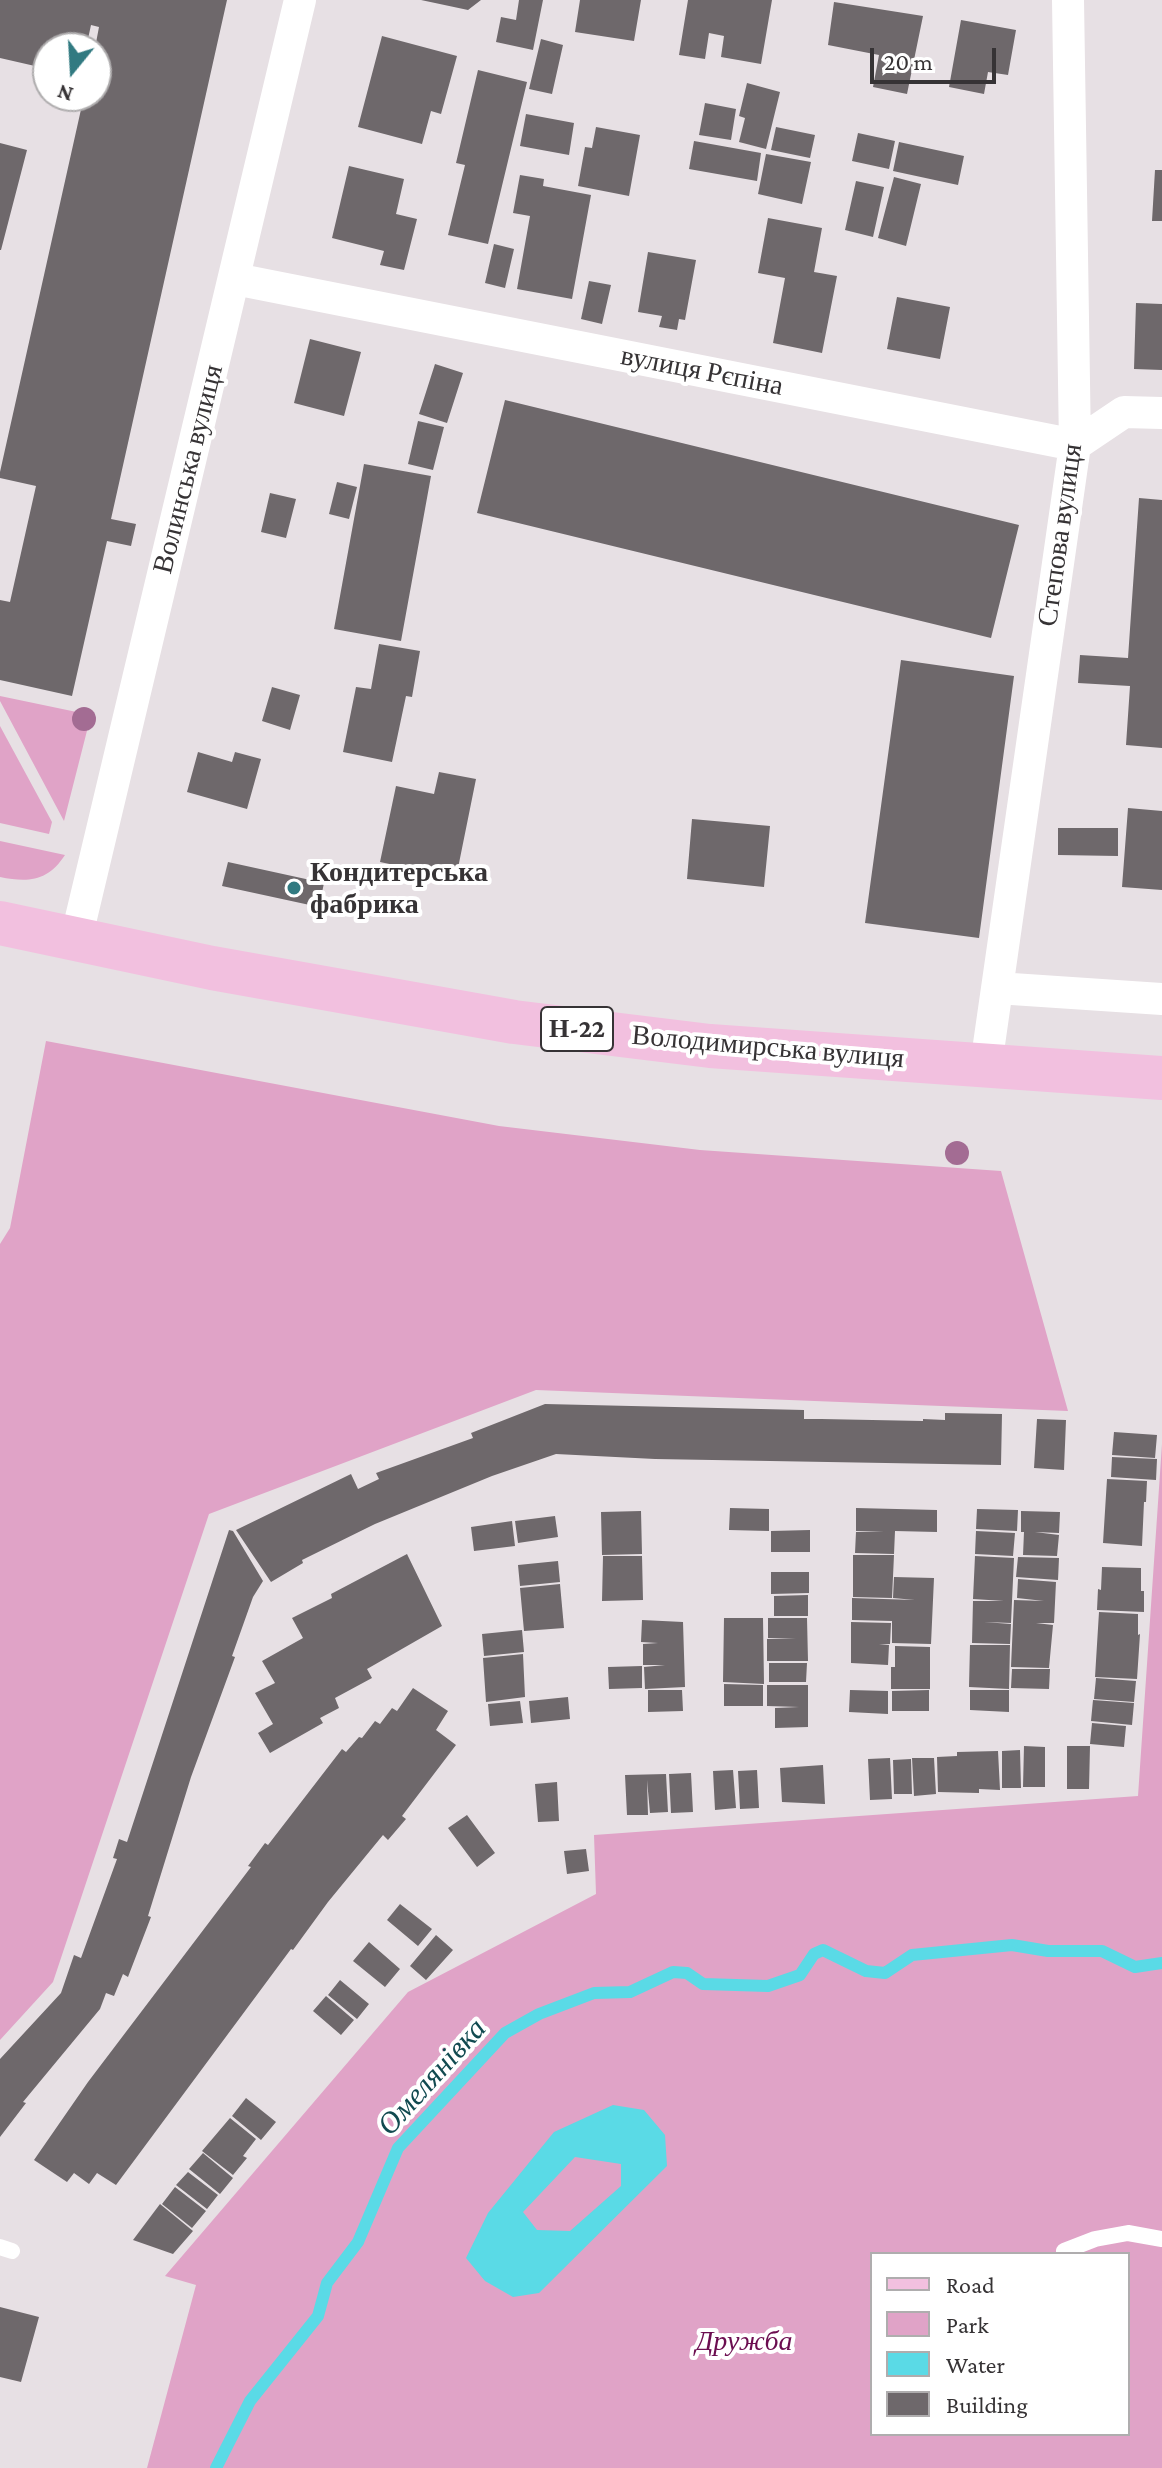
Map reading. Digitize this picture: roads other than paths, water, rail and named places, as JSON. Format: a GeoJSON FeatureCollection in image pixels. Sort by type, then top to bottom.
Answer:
{"type":"FeatureCollection","features":[{"type":"Feature","properties":{"kind":"main road","name":"Володимирська вулиця"},"geometry":{"type":"LineString","coordinates":[[0,923],[287,982],[514,1022],[710,1046],[1162,1078]]}},
{"type":"Feature","properties":{"kind":"street","name":"Волинська вулиця"},"geometry":{"type":"LineString","coordinates":[[76,939],[300,0]]}},
{"type":"Feature","properties":{"kind":"street","name":"Степова вулиця"},"geometry":{"type":"LineString","coordinates":[[986,1065],[1075,445],[1068,0]]}},
{"type":"Feature","properties":{"kind":"street","name":"вулиця Рєпіна"},"geometry":{"type":"LineString","coordinates":[[235,279],[1075,445]]}},
{"type":"Feature","properties":{"kind":"street"},"geometry":{"type":"LineString","coordinates":[[1075,445],[1124,412],[1162,413]]}},
{"type":"Feature","properties":{"kind":"street"},"geometry":{"type":"LineString","coordinates":[[997,988],[1162,999]]}},
{"type":"Feature","properties":{"kind":"lane"},"geometry":{"type":"LineString","coordinates":[[1064,2251],[1095,2239],[1128,2233],[1162,2239]]}},
{"type":"Feature","properties":{"kind":"water"},"geometry":{"type":"Polygon","coordinates":[[[613,2105],[644,2110],[665,2135],[667,2166],[539,2293],[513,2297],[485,2281],[466,2258],[488,2213],[554,2132],[613,2105]],[[575,2157],[523,2212],[537,2230],[570,2231],[621,2186],[621,2164],[575,2157]]]}},
{"type":"Feature","properties":{"kind":"waterway","name":"Омелянівка"},"geometry":{"type":"LineString","coordinates":[[216,2468],[250,2401],[318,2316],[327,2283],[358,2242],[398,2148],[505,2033],[539,2014],[594,1993],[630,1992],[673,1972],[687,1973],[703,1984],[768,1986],[800,1975],[814,1954],[823,1950],[866,1971],[885,1973],[912,1955],[1012,1945],[1048,1951],[1102,1951],[1135,1967],[1162,1963]]}},
{"type":"Feature","properties":{"kind":"place","name":"Кондитерська фабрика"},"geometry":{"type":"Point","coordinates":[294,888]}},
{"type":"Feature","properties":{"kind":"park label","name":"Дружба"},"geometry":{"type":"Point","coordinates":[744,2341]}}]}
